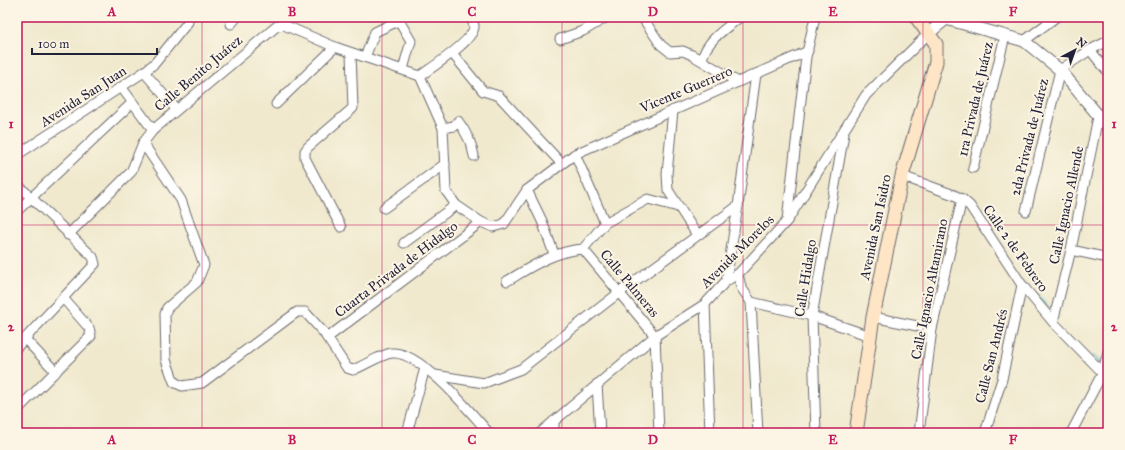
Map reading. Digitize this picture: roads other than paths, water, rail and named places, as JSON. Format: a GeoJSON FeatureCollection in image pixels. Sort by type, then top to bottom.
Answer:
{"type":"FeatureCollection","features":[{"type":"Feature","properties":{"kind":"main road","name":"Avenida San Isidro"},"geometry":{"type":"LineString","coordinates":[[856,433],[873,317],[902,176],[936,62],[936,44],[916,17]]}},
{"type":"Feature","properties":{"kind":"street","name":"Avenida San Juan"},"geometry":{"type":"LineString","coordinates":[[17,155],[122,88],[144,72],[155,63],[188,22],[188,17]]}},
{"type":"Feature","properties":{"kind":"street"},"geometry":{"type":"LineString","coordinates":[[470,17],[474,26],[472,33],[452,53],[420,76],[443,128],[446,191],[456,205],[481,222]]}},
{"type":"Feature","properties":{"kind":"street"},"geometry":{"type":"LineString","coordinates":[[560,39],[583,31],[607,17]]}},
{"type":"Feature","properties":{"kind":"street"},"geometry":{"type":"LineString","coordinates":[[642,17],[665,49],[670,52],[683,51],[702,59],[738,82]]}},
{"type":"Feature","properties":{"kind":"street"},"geometry":{"type":"LineString","coordinates":[[702,59],[705,49],[711,42],[740,17]]}},
{"type":"Feature","properties":{"kind":"street"},"geometry":{"type":"LineString","coordinates":[[787,221],[808,51],[814,17]]}},
{"type":"Feature","properties":{"kind":"street"},"geometry":{"type":"LineString","coordinates":[[1024,41],[1056,17]]}},
{"type":"Feature","properties":{"kind":"street"},"geometry":{"type":"LineString","coordinates":[[929,33],[947,18],[1024,41],[1060,70],[1098,117],[1108,127]]}},
{"type":"Feature","properties":{"kind":"street"},"geometry":{"type":"LineString","coordinates":[[365,57],[376,32],[398,19],[411,41],[404,69]]}},
{"type":"Feature","properties":{"kind":"street","name":"Calle Benito Juárez"},"geometry":{"type":"LineString","coordinates":[[68,235],[131,172],[143,143],[153,130],[276,26],[284,25],[351,53],[404,69],[420,76]]}},
{"type":"Feature","properties":{"kind":"street","name":"Avenida Morelos"},"geometry":{"type":"LineString","coordinates":[[540,433],[655,336],[705,304],[726,281],[738,274],[787,221],[866,95],[929,33]]}},
{"type":"Feature","properties":{"kind":"street","name":"1ra Privada de Juárez"},"geometry":{"type":"LineString","coordinates":[[973,168],[1005,36]]}},
{"type":"Feature","properties":{"kind":"street"},"geometry":{"type":"LineString","coordinates":[[1060,70],[1090,50],[1108,41]]}},
{"type":"Feature","properties":{"kind":"street"},"geometry":{"type":"LineString","coordinates":[[276,104],[335,47]]}},
{"type":"Feature","properties":{"kind":"street"},"geometry":{"type":"LineString","coordinates":[[1090,50],[1108,72]]}},
{"type":"Feature","properties":{"kind":"street","name":"Vicente Guerrero"},"geometry":{"type":"LineString","coordinates":[[481,222],[493,227],[504,224],[527,190],[575,154],[808,51]]}},
{"type":"Feature","properties":{"kind":"street"},"geometry":{"type":"LineString","coordinates":[[340,227],[305,158],[308,147],[353,108],[351,53]]}},
{"type":"Feature","properties":{"kind":"street"},"geometry":{"type":"LineString","coordinates":[[452,53],[482,91],[499,96],[561,163]]}},
{"type":"Feature","properties":{"kind":"street","name":"2da Privada de Juárez"},"geometry":{"type":"LineString","coordinates":[[1026,211],[1060,70]]}},
{"type":"Feature","properties":{"kind":"street"},"geometry":{"type":"LineString","coordinates":[[144,72],[176,109]]}},
{"type":"Feature","properties":{"kind":"street"},"geometry":{"type":"LineString","coordinates":[[726,281],[756,74]]}},
{"type":"Feature","properties":{"kind":"street"},"geometry":{"type":"LineString","coordinates":[[122,88],[153,130]]}},
{"type":"Feature","properties":{"kind":"street"},"geometry":{"type":"LineString","coordinates":[[17,211],[132,103]]}},
{"type":"Feature","properties":{"kind":"street"},"geometry":{"type":"LineString","coordinates":[[673,110],[667,174],[668,190],[697,236]]}},
{"type":"Feature","properties":{"kind":"street","name":"Calle Ignacio Allende"},"geometry":{"type":"LineString","coordinates":[[1053,322],[1071,250],[1098,117]]}},
{"type":"Feature","properties":{"kind":"street"},"geometry":{"type":"LineString","coordinates":[[443,128],[454,126],[458,121],[466,132],[473,147],[474,156]]}},
{"type":"Feature","properties":{"kind":"street","name":"Calle Hidalgo"},"geometry":{"type":"LineString","coordinates":[[816,433],[812,316],[845,128]]}},
{"type":"Feature","properties":{"kind":"street"},"geometry":{"type":"LineString","coordinates":[[143,143],[181,200],[204,265],[197,282],[167,308],[165,314],[166,360],[174,382],[182,386],[202,383],[298,312],[305,312],[327,338],[347,368],[353,370],[391,353],[405,355],[435,375],[489,433]]}},
{"type":"Feature","properties":{"kind":"street"},"geometry":{"type":"LineString","coordinates":[[575,154],[605,223]]}},
{"type":"Feature","properties":{"kind":"street"},"geometry":{"type":"LineString","coordinates":[[384,208],[445,164]]}},
{"type":"Feature","properties":{"kind":"street","name":"Calle 2 de Febrero"},"geometry":{"type":"LineString","coordinates":[[902,176],[962,199],[970,206],[1022,285],[1053,322],[1105,376]]}},
{"type":"Feature","properties":{"kind":"street"},"geometry":{"type":"LineString","coordinates":[[17,184],[68,235],[93,257],[95,264],[17,347]]}},
{"type":"Feature","properties":{"kind":"street"},"geometry":{"type":"LineString","coordinates":[[527,190],[542,221],[554,254]]}},
{"type":"Feature","properties":{"kind":"street"},"geometry":{"type":"LineString","coordinates":[[507,281],[554,254],[571,249],[583,249],[605,223],[648,199],[678,207]]}},
{"type":"Feature","properties":{"kind":"street","name":"Calle Ignacio Altamirano"},"geometry":{"type":"LineString","coordinates":[[919,433],[932,329],[962,199]]}},
{"type":"Feature","properties":{"kind":"street"},"geometry":{"type":"LineString","coordinates":[[404,244],[456,205]]}},
{"type":"Feature","properties":{"kind":"street"},"geometry":{"type":"LineString","coordinates":[[435,375],[484,382],[521,369],[620,292],[738,206]]}},
{"type":"Feature","properties":{"kind":"street","name":"Cuarta Privada de Hidalgo"},"geometry":{"type":"LineString","coordinates":[[327,338],[481,222]]}},
{"type":"Feature","properties":{"kind":"street","name":"Calle Palmeras"},"geometry":{"type":"LineString","coordinates":[[583,249],[655,336]]}},
{"type":"Feature","properties":{"kind":"street"},"geometry":{"type":"LineString","coordinates":[[1071,250],[1108,258]]}},
{"type":"Feature","properties":{"kind":"street"},"geometry":{"type":"LineString","coordinates":[[738,274],[741,287],[750,302],[758,433]]}},
{"type":"Feature","properties":{"kind":"street","name":"Calle San Andrés"},"geometry":{"type":"LineString","coordinates":[[985,433],[1002,379],[1022,285]]}},
{"type":"Feature","properties":{"kind":"street"},"geometry":{"type":"LineString","coordinates":[[17,410],[91,336],[89,328],[64,298]]}},
{"type":"Feature","properties":{"kind":"street"},"geometry":{"type":"LineString","coordinates":[[750,302],[812,316],[870,336]]}},
{"type":"Feature","properties":{"kind":"street"},"geometry":{"type":"LineString","coordinates":[[705,304],[710,433]]}},
{"type":"Feature","properties":{"kind":"street"},"geometry":{"type":"LineString","coordinates":[[873,317],[932,329]]}},
{"type":"Feature","properties":{"kind":"street"},"geometry":{"type":"LineString","coordinates":[[655,336],[659,433]]}},
{"type":"Feature","properties":{"kind":"street"},"geometry":{"type":"LineString","coordinates":[[25,339],[56,372]]}},
{"type":"Feature","properties":{"kind":"street"},"geometry":{"type":"LineString","coordinates":[[1071,433],[1105,376],[1108,352]]}},
{"type":"Feature","properties":{"kind":"street"},"geometry":{"type":"LineString","coordinates":[[407,433],[425,368]]}},
{"type":"Feature","properties":{"kind":"street"},"geometry":{"type":"LineString","coordinates":[[597,384],[600,433]]}},
{"type":"Feature","properties":{"kind":"street"},"geometry":{"type":"LineString","coordinates":[[554,421],[554,433]]}},
{"type":"Feature","properties":{"kind":"waterway"},"geometry":{"type":"LineString","coordinates":[[1036,294],[1052,313]]}},
{"type":"Feature","properties":{"kind":"waterway"},"geometry":{"type":"LineString","coordinates":[[1093,356],[1102,365]]}}]}
